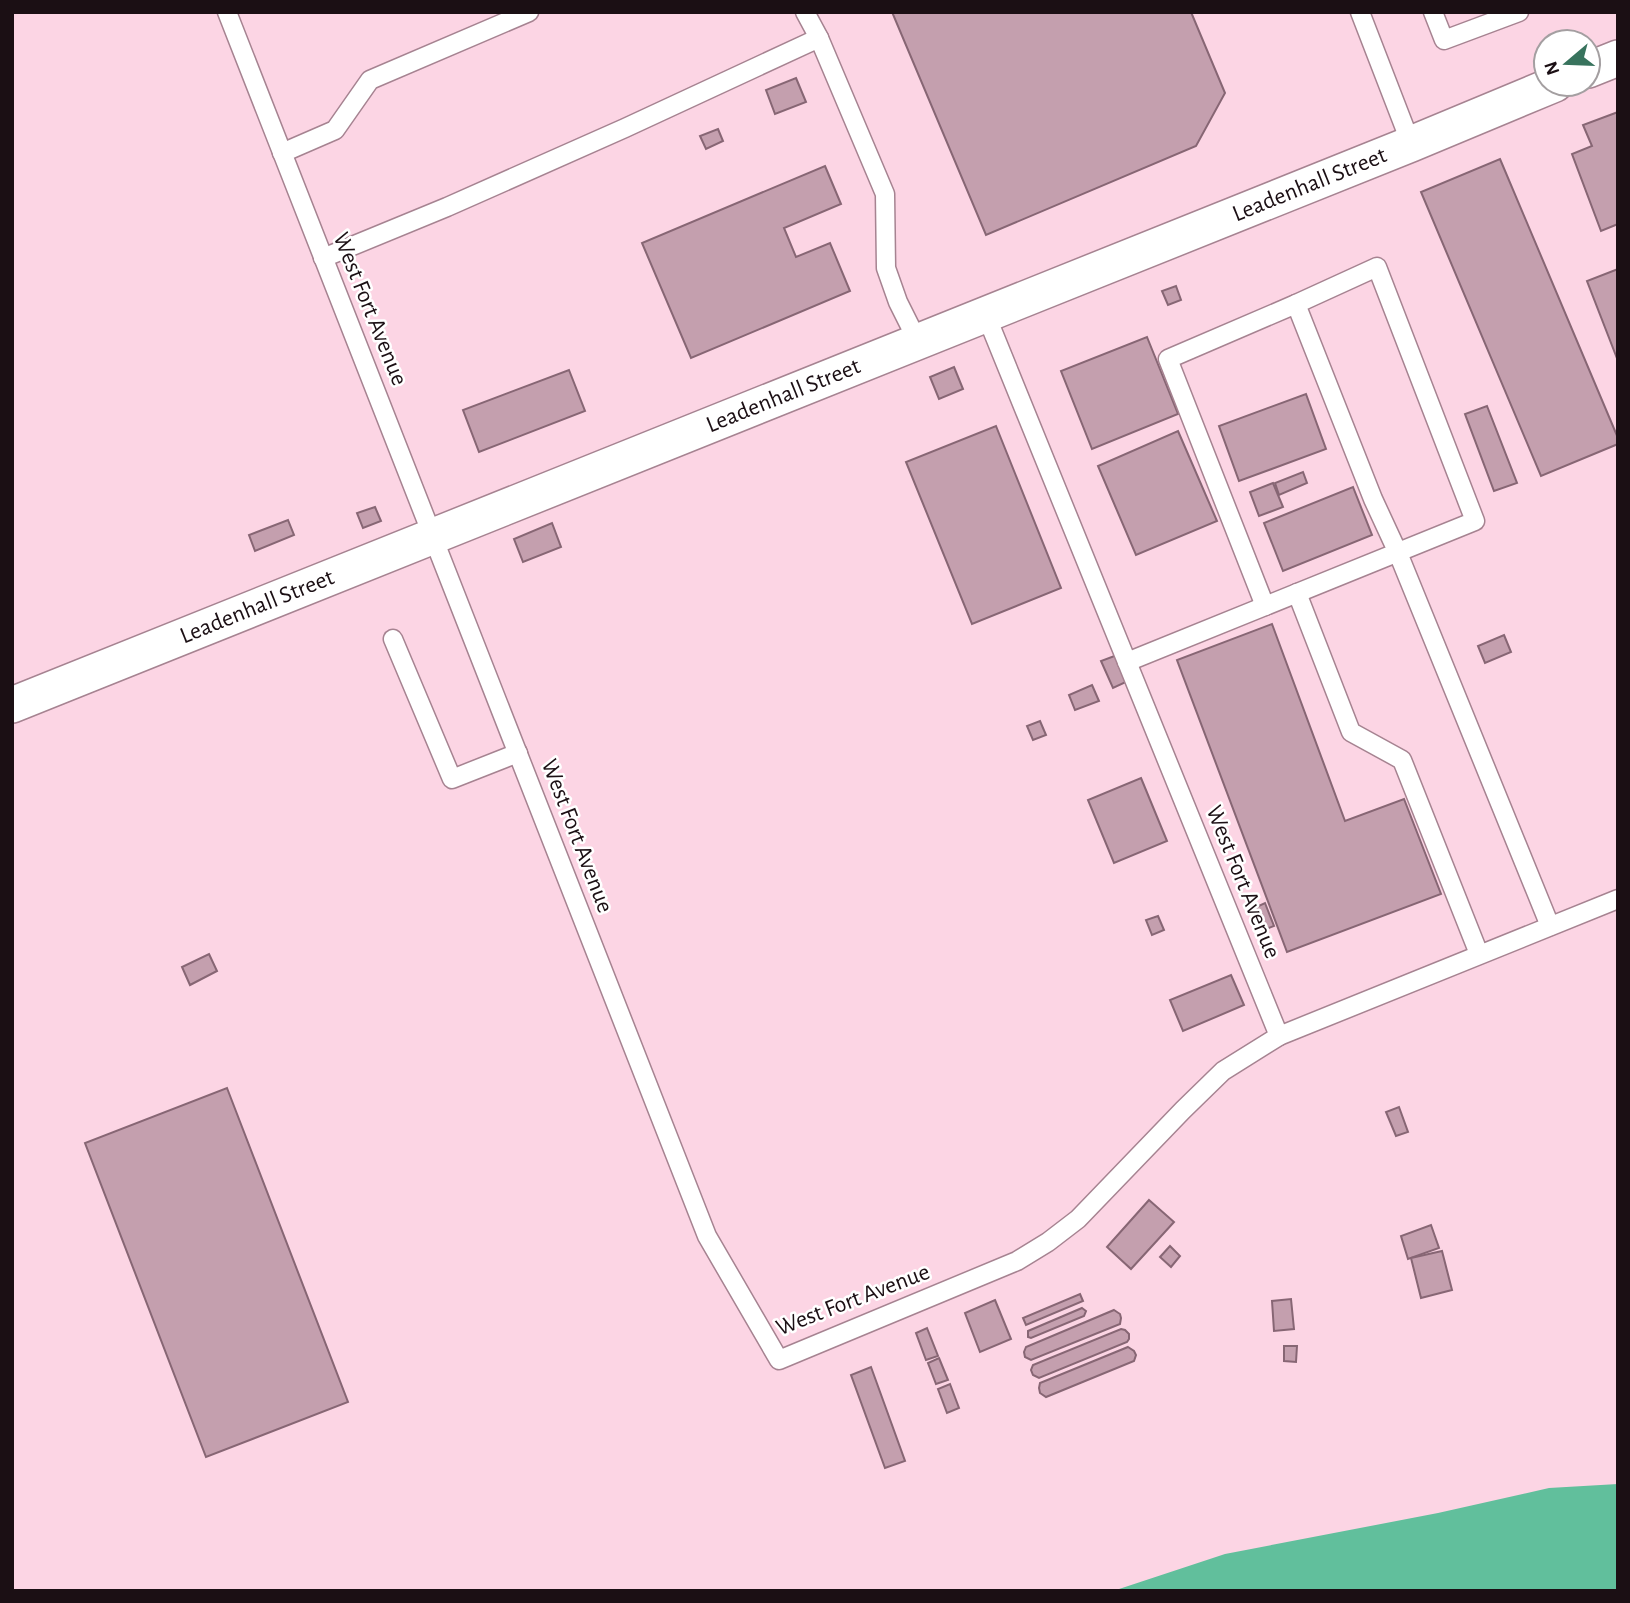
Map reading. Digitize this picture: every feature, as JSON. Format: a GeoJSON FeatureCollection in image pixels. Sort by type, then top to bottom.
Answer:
{"type":"FeatureCollection","features":[{"type":"Feature","properties":{"kind":"street","name":"Leadenhall Street"},"geometry":{"type":"LineString","coordinates":[[12,705],[1532,94]]}},
{"type":"Feature","properties":{"kind":"lane","name":"West Fort Avenue"},"geometry":{"type":"LineString","coordinates":[[227,12],[707,1236],[779,1360],[1017,1261],[1048,1242],[1078,1219],[1173,1119],[1223,1071],[1279,1036],[986,315]]}},
{"type":"Feature","properties":{"kind":"lane"},"geometry":{"type":"LineString","coordinates":[[282,153],[335,130],[370,80],[529,12]]}},
{"type":"Feature","properties":{"kind":"lane"},"geometry":{"type":"LineString","coordinates":[[805,12],[819,38],[885,194],[886,268],[898,302],[918,342]]}},
{"type":"Feature","properties":{"kind":"lane"},"geometry":{"type":"LineString","coordinates":[[1360,12],[1411,144]]}},
{"type":"Feature","properties":{"kind":"lane"},"geometry":{"type":"LineString","coordinates":[[1433,12],[1444,40],[1519,12]]}},
{"type":"Feature","properties":{"kind":"lane"},"geometry":{"type":"LineString","coordinates":[[323,258],[562,156],[819,38]]}},
{"type":"Feature","properties":{"kind":"lane"},"geometry":{"type":"LineString","coordinates":[[1127,662],[1475,521],[1377,267],[1168,359],[1265,606]]}},
{"type":"Feature","properties":{"kind":"lane"},"geometry":{"type":"LineString","coordinates":[[1296,304],[1373,499],[1398,553],[1550,926]]}},
{"type":"Feature","properties":{"kind":"lane"},"geometry":{"type":"LineString","coordinates":[[1297,593],[1351,732],[1402,760],[1479,954]]}},
{"type":"Feature","properties":{"kind":"lane"},"geometry":{"type":"LineString","coordinates":[[393,639],[452,779],[518,753]]}},
{"type":"Feature","properties":{"kind":"lane"},"geometry":{"type":"LineString","coordinates":[[1279,1036],[1618,899]]}},
{"type":"Feature","properties":{"kind":"shaded area"},"geometry":{"type":"Polygon","coordinates":[[[1618,1484],[1618,1591],[1113,1591],[1225,1554],[1438,1513],[1549,1488],[1618,1484]]]}},
{"type":"Feature","properties":{"kind":"building"},"geometry":{"type":"Polygon","coordinates":[[[892,12],[1191,12],[1225,93],[1196,146],[986,235],[892,12]]]}},
{"type":"Feature","properties":{"kind":"building"},"geometry":{"type":"Polygon","coordinates":[[[796,78],[806,102],[775,114],[766,90],[796,78]]]}},
{"type":"Feature","properties":{"kind":"building"},"geometry":{"type":"Polygon","coordinates":[[[1618,112],[1618,224],[1601,231],[1572,154],[1592,146],[1583,125],[1618,112]]]}},
{"type":"Feature","properties":{"kind":"building"},"geometry":{"type":"Polygon","coordinates":[[[718,129],[723,141],[706,149],[700,136],[718,129]]]}},
{"type":"Feature","properties":{"kind":"building"},"geometry":{"type":"Polygon","coordinates":[[[1500,159],[1618,438],[1618,444],[1541,476],[1421,192],[1500,159]]]}},
{"type":"Feature","properties":{"kind":"building"},"geometry":{"type":"Polygon","coordinates":[[[825,166],[841,204],[784,228],[796,257],[830,243],[850,291],[691,358],[642,243],[825,166]]]}},
{"type":"Feature","properties":{"kind":"building"},"geometry":{"type":"Polygon","coordinates":[[[1618,269],[1618,361],[1587,281],[1618,269]]]}},
{"type":"Feature","properties":{"kind":"building"},"geometry":{"type":"Polygon","coordinates":[[[1176,286],[1181,300],[1168,305],[1162,291],[1176,286]]]}},
{"type":"Feature","properties":{"kind":"building"},"geometry":{"type":"Polygon","coordinates":[[[1147,337],[1178,414],[1092,449],[1061,371],[1147,337]]]}},
{"type":"Feature","properties":{"kind":"building"},"geometry":{"type":"Polygon","coordinates":[[[954,367],[963,389],[939,399],[930,377],[954,367]]]}},
{"type":"Feature","properties":{"kind":"building"},"geometry":{"type":"Polygon","coordinates":[[[569,370],[585,411],[479,452],[463,410],[569,370]]]}},
{"type":"Feature","properties":{"kind":"building"},"geometry":{"type":"Polygon","coordinates":[[[1306,394],[1326,449],[1239,481],[1219,426],[1306,394]]]}},
{"type":"Feature","properties":{"kind":"building"},"geometry":{"type":"Polygon","coordinates":[[[1487,406],[1517,483],[1494,491],[1465,414],[1487,406]]]}},
{"type":"Feature","properties":{"kind":"building"},"geometry":{"type":"Polygon","coordinates":[[[996,426],[1061,588],[972,624],[906,462],[996,426]]]}},
{"type":"Feature","properties":{"kind":"building"},"geometry":{"type":"Polygon","coordinates":[[[1178,431],[1217,521],[1136,555],[1098,466],[1178,431]]]}},
{"type":"Feature","properties":{"kind":"building"},"geometry":{"type":"Polygon","coordinates":[[[1303,472],[1307,483],[1279,495],[1275,483],[1303,472]]]}},
{"type":"Feature","properties":{"kind":"building"},"geometry":{"type":"Polygon","coordinates":[[[1273,483],[1283,507],[1259,516],[1250,492],[1273,483]]]}},
{"type":"Feature","properties":{"kind":"building"},"geometry":{"type":"Polygon","coordinates":[[[1353,487],[1372,535],[1283,571],[1264,523],[1353,487]]]}},
{"type":"Feature","properties":{"kind":"building"},"geometry":{"type":"Polygon","coordinates":[[[375,507],[381,521],[363,528],[357,513],[375,507]]]}},
{"type":"Feature","properties":{"kind":"building"},"geometry":{"type":"Polygon","coordinates":[[[288,520],[294,535],[255,551],[249,535],[288,520]]]}},
{"type":"Feature","properties":{"kind":"building"},"geometry":{"type":"Polygon","coordinates":[[[552,523],[561,547],[523,562],[514,539],[552,523]]]}},
{"type":"Feature","properties":{"kind":"building"},"geometry":{"type":"Polygon","coordinates":[[[1272,624],[1345,821],[1404,799],[1441,894],[1287,952],[1177,660],[1272,624]]]}},
{"type":"Feature","properties":{"kind":"building"},"geometry":{"type":"Polygon","coordinates":[[[1504,635],[1511,652],[1485,663],[1478,646],[1504,635]]]}},
{"type":"Feature","properties":{"kind":"building"},"geometry":{"type":"Polygon","coordinates":[[[1117,655],[1128,681],[1113,688],[1101,661],[1117,655]]]}},
{"type":"Feature","properties":{"kind":"building"},"geometry":{"type":"Polygon","coordinates":[[[1092,685],[1099,701],[1075,710],[1069,695],[1092,685]]]}},
{"type":"Feature","properties":{"kind":"building"},"geometry":{"type":"Polygon","coordinates":[[[1040,721],[1046,735],[1033,740],[1027,726],[1040,721]]]}},
{"type":"Feature","properties":{"kind":"building"},"geometry":{"type":"Polygon","coordinates":[[[1141,778],[1167,841],[1114,863],[1088,800],[1141,778]]]}},
{"type":"Feature","properties":{"kind":"building"},"geometry":{"type":"Polygon","coordinates":[[[1265,903],[1274,926],[1261,931],[1252,909],[1265,903]]]}},
{"type":"Feature","properties":{"kind":"building"},"geometry":{"type":"Polygon","coordinates":[[[1158,916],[1164,930],[1152,935],[1146,920],[1158,916]]]}},
{"type":"Feature","properties":{"kind":"building"},"geometry":{"type":"Polygon","coordinates":[[[209,954],[217,971],[190,985],[182,967],[209,954]]]}},
{"type":"Feature","properties":{"kind":"building"},"geometry":{"type":"Polygon","coordinates":[[[1231,975],[1244,1005],[1183,1031],[1170,1000],[1231,975]]]}},
{"type":"Feature","properties":{"kind":"building"},"geometry":{"type":"Polygon","coordinates":[[[227,1088],[348,1402],[206,1457],[85,1143],[227,1088]]]}},
{"type":"Feature","properties":{"kind":"building"},"geometry":{"type":"Polygon","coordinates":[[[1399,1107],[1408,1132],[1396,1136],[1386,1112],[1399,1107]]]}},
{"type":"Feature","properties":{"kind":"building"},"geometry":{"type":"Polygon","coordinates":[[[1149,1200],[1174,1222],[1131,1269],[1107,1247],[1149,1200]]]}},
{"type":"Feature","properties":{"kind":"building"},"geometry":{"type":"Polygon","coordinates":[[[1431,1225],[1439,1248],[1408,1259],[1401,1236],[1431,1225]]]}},
{"type":"Feature","properties":{"kind":"building"},"geometry":{"type":"Polygon","coordinates":[[[1170,1246],[1180,1256],[1171,1267],[1160,1257],[1170,1246]]]}},
{"type":"Feature","properties":{"kind":"building"},"geometry":{"type":"Polygon","coordinates":[[[1442,1251],[1452,1290],[1421,1298],[1411,1258],[1442,1251]]]}},
{"type":"Feature","properties":{"kind":"building"},"geometry":{"type":"Polygon","coordinates":[[[1080,1294],[1083,1301],[1026,1325],[1023,1318],[1080,1294]]]}},
{"type":"Feature","properties":{"kind":"building"},"geometry":{"type":"Polygon","coordinates":[[[1291,1299],[1294,1329],[1274,1331],[1272,1301],[1291,1299]]]}},
{"type":"Feature","properties":{"kind":"building"},"geometry":{"type":"Polygon","coordinates":[[[995,1300],[1011,1339],[980,1352],[965,1313],[995,1300]]]}},
{"type":"Feature","properties":{"kind":"building"},"geometry":{"type":"Polygon","coordinates":[[[1082,1308],[1086,1311],[1084,1316],[1028,1337],[1028,1331],[1082,1308]]]}},
{"type":"Feature","properties":{"kind":"building"},"geometry":{"type":"Polygon","coordinates":[[[1114,1310],[1120,1314],[1120,1324],[1031,1360],[1025,1357],[1026,1347],[1114,1310]]]}},
{"type":"Feature","properties":{"kind":"building"},"geometry":{"type":"Polygon","coordinates":[[[927,1328],[938,1356],[926,1360],[916,1333],[927,1328]]]}},
{"type":"Feature","properties":{"kind":"building"},"geometry":{"type":"Polygon","coordinates":[[[1121,1329],[1129,1334],[1127,1342],[1039,1378],[1033,1375],[1033,1365],[1121,1329]]]}},
{"type":"Feature","properties":{"kind":"building"},"geometry":{"type":"Polygon","coordinates":[[[1284,1346],[1297,1346],[1296,1362],[1284,1361],[1284,1346]]]}},
{"type":"Feature","properties":{"kind":"building"},"geometry":{"type":"Polygon","coordinates":[[[1128,1347],[1136,1355],[1134,1361],[1046,1397],[1040,1393],[1040,1383],[1128,1347]]]}},
{"type":"Feature","properties":{"kind":"building"},"geometry":{"type":"Polygon","coordinates":[[[939,1358],[948,1380],[936,1384],[928,1363],[939,1358]]]}},
{"type":"Feature","properties":{"kind":"building"},"geometry":{"type":"Polygon","coordinates":[[[871,1367],[905,1461],[885,1468],[851,1375],[871,1367]]]}},
{"type":"Feature","properties":{"kind":"building"},"geometry":{"type":"Polygon","coordinates":[[[950,1384],[959,1408],[947,1413],[938,1389],[950,1384]]]}}]}
